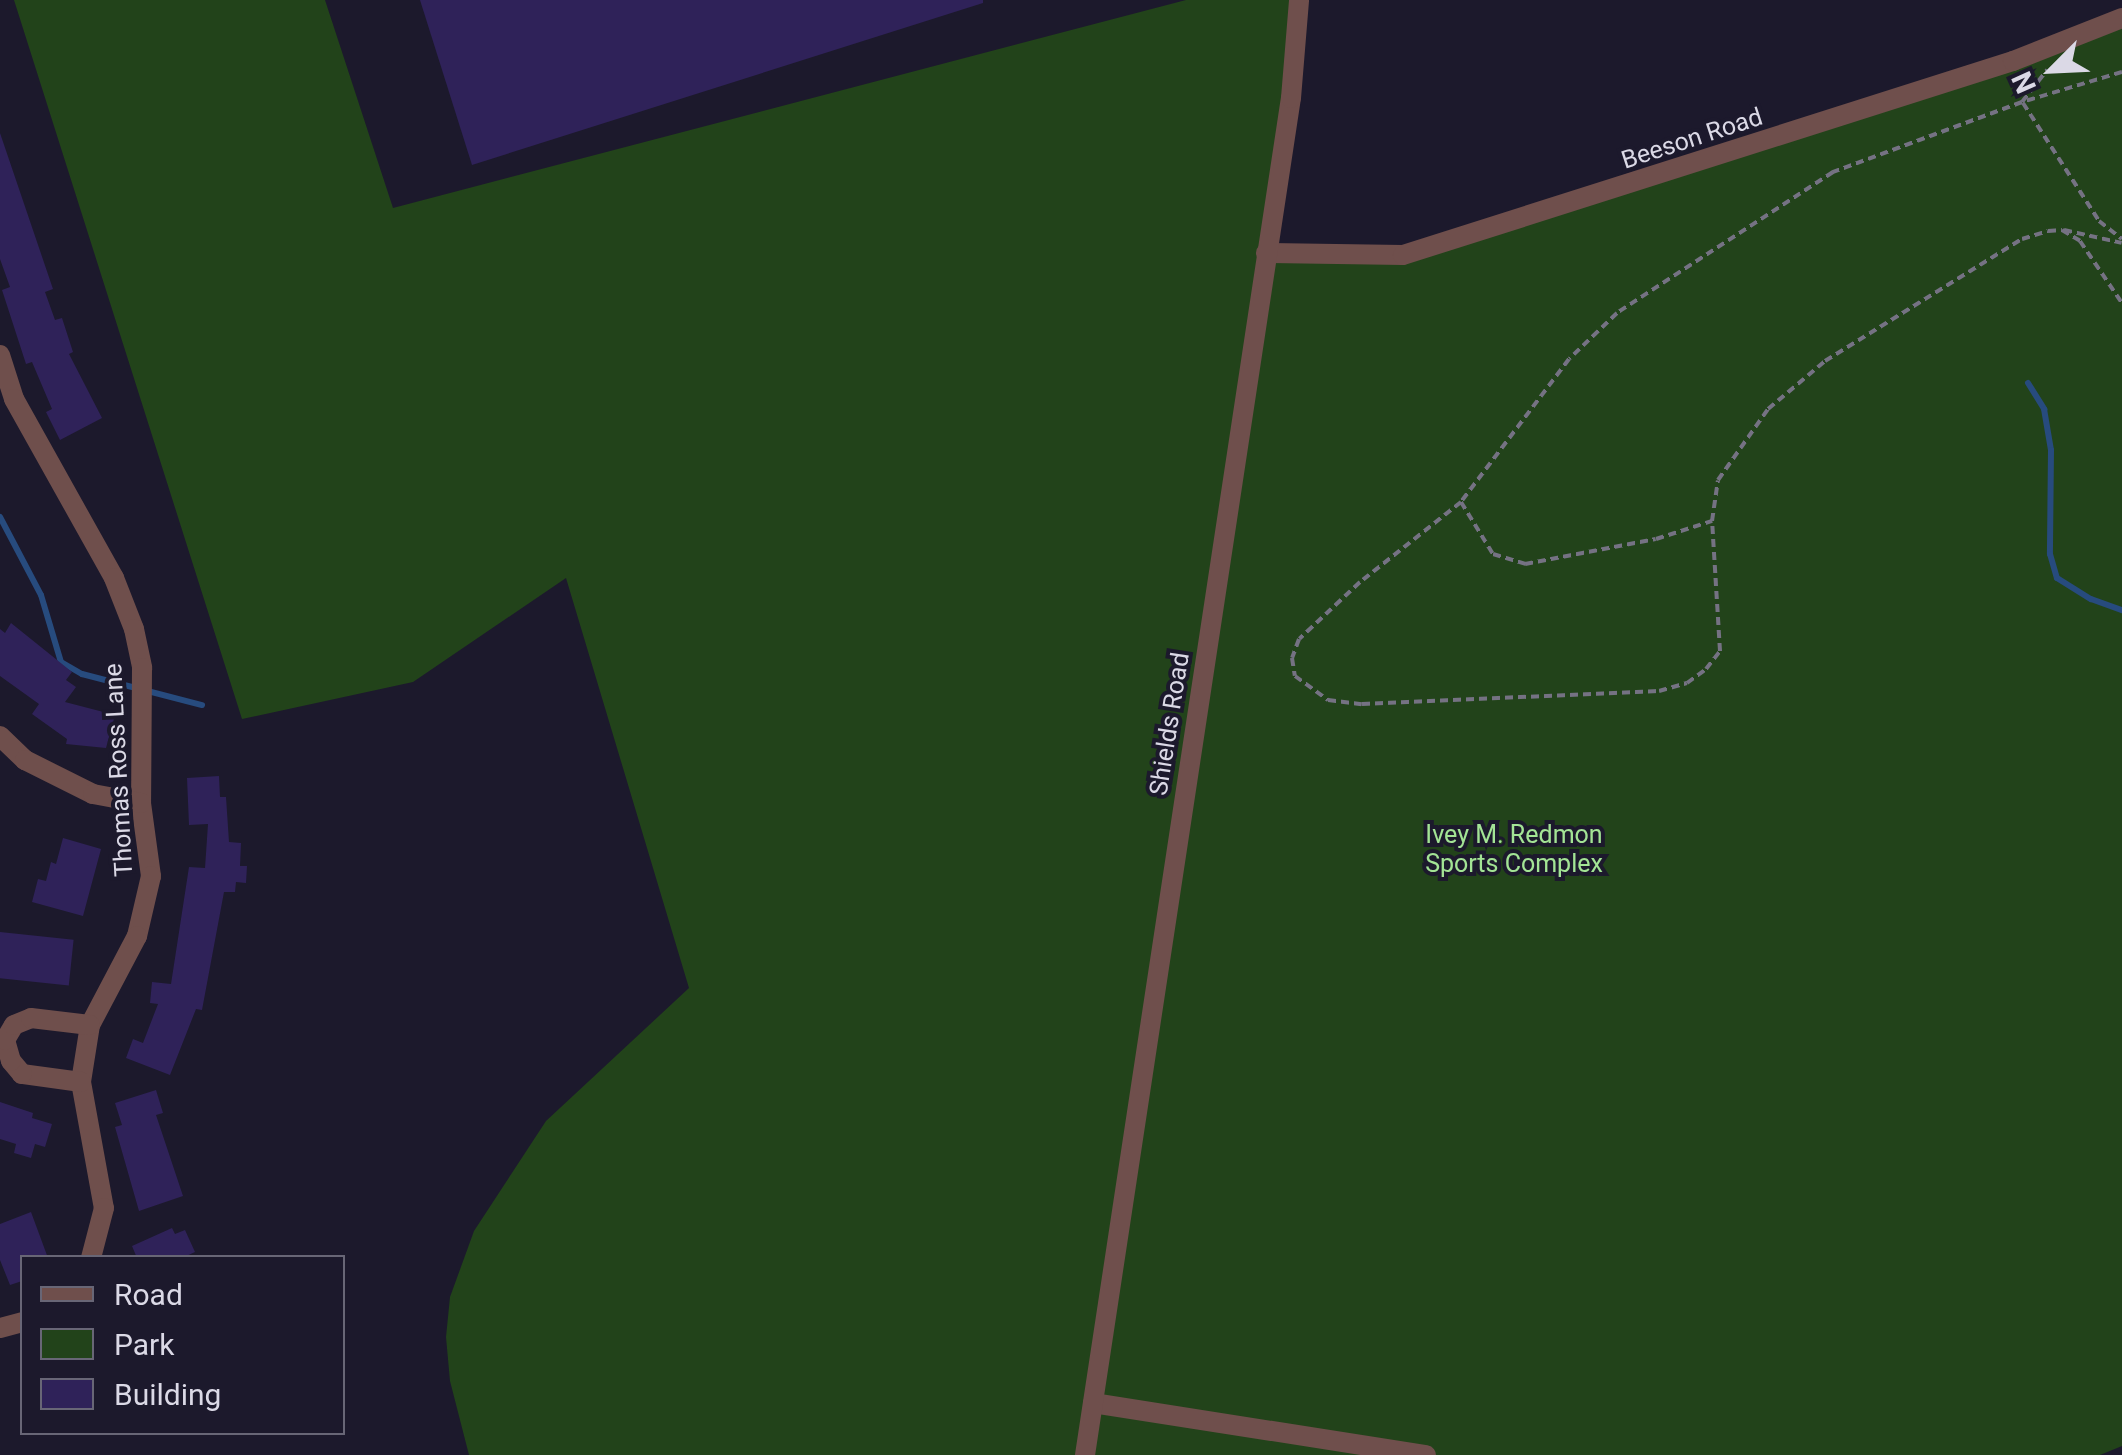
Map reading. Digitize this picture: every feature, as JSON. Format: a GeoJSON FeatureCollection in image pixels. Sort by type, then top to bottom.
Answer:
{"type":"FeatureCollection","features":[{"type":"Feature","properties":{"kind":"street","name":"Shields Road"},"geometry":{"type":"LineString","coordinates":[[1085,1455],[1290,98],[1299,0]]}},
{"type":"Feature","properties":{"kind":"street","name":"Beeson Road"},"geometry":{"type":"LineString","coordinates":[[1266,253],[1403,255],[1998,66],[2122,18]]}},
{"type":"Feature","properties":{"kind":"street","name":"Thomas Ross Lane"},"geometry":{"type":"LineString","coordinates":[[0,355],[14,399],[114,578],[134,629],[142,668],[142,802],[151,876],[137,936],[90,1025],[81,1082],[103,1184],[104,1208],[91,1255]]}},
{"type":"Feature","properties":{"kind":"street"},"geometry":{"type":"LineString","coordinates":[[0,736],[26,760],[93,794],[142,802]]}},
{"type":"Feature","properties":{"kind":"street"},"geometry":{"type":"LineString","coordinates":[[81,1082],[22,1074],[11,1061],[6,1040],[14,1025],[31,1018],[90,1025]]}},
{"type":"Feature","properties":{"kind":"street"},"geometry":{"type":"LineString","coordinates":[[1093,1402],[1426,1455]]}},
{"type":"Feature","properties":{"kind":"path"},"geometry":{"type":"LineString","coordinates":[[2022,102],[2051,66]]}},
{"type":"Feature","properties":{"kind":"path"},"geometry":{"type":"LineString","coordinates":[[2121,240],[2062,230],[2022,239],[1825,361],[1768,409],[1735,450],[1718,480],[1712,521],[1720,651],[1706,670],[1687,683],[1640,692],[1362,704],[1328,700],[1295,676],[1292,658],[1299,639],[1360,582],[1460,502],[1569,359],[1617,313],[1833,172],[2022,102],[2122,72]]}},
{"type":"Feature","properties":{"kind":"path"},"geometry":{"type":"LineString","coordinates":[[2022,102],[2099,221],[2121,240]]}},
{"type":"Feature","properties":{"kind":"path"},"geometry":{"type":"LineString","coordinates":[[2062,230],[2080,241],[2122,303]]}},
{"type":"Feature","properties":{"kind":"path"},"geometry":{"type":"LineString","coordinates":[[1460,502],[1492,554],[1525,564],[1656,539],[1712,521]]}},
{"type":"Feature","properties":{"kind":"green space","name":"Ivey M. Redmon Sports Complex"},"geometry":{"type":"Polygon","coordinates":[[[14,0],[325,0],[393,208],[1186,0],[1299,0],[1266,253],[1403,255],[2122,18],[2122,1446],[2100,1455],[469,1455],[450,1381],[446,1337],[450,1297],[474,1231],[546,1121],[689,988],[566,578],[413,682],[242,719],[14,0]]]}},
{"type":"Feature","properties":{"kind":"building"},"geometry":{"type":"Polygon","coordinates":[[[420,0],[983,0],[983,3],[472,165],[420,0]]]}},
{"type":"Feature","properties":{"kind":"building"},"geometry":{"type":"Polygon","coordinates":[[[0,133],[53,289],[45,292],[55,320],[62,318],[73,352],[69,354],[102,418],[60,440],[46,412],[52,409],[32,362],[26,364],[2,290],[10,287],[0,259],[0,133]]]}},
{"type":"Feature","properties":{"kind":"building"},"geometry":{"type":"Polygon","coordinates":[[[11,623],[72,672],[66,680],[76,687],[65,702],[115,715],[106,748],[66,744],[67,739],[32,714],[39,704],[0,676],[0,629],[5,633],[11,623]]]}},
{"type":"Feature","properties":{"kind":"building"},"geometry":{"type":"Polygon","coordinates":[[[219,776],[220,797],[226,797],[229,842],[241,843],[240,866],[247,866],[246,883],[236,882],[235,892],[224,892],[202,1010],[196,1009],[170,1075],[126,1058],[133,1039],[143,1043],[158,1004],[150,1003],[152,982],[171,984],[189,867],[205,868],[208,824],[189,825],[187,778],[219,776]]]}},
{"type":"Feature","properties":{"kind":"building"},"geometry":{"type":"Polygon","coordinates":[[[63,838],[101,849],[83,916],[32,902],[38,879],[46,881],[51,862],[56,864],[63,838]]]}},
{"type":"Feature","properties":{"kind":"building"},"geometry":{"type":"Polygon","coordinates":[[[0,932],[74,940],[69,985],[0,978],[0,932]]]}},
{"type":"Feature","properties":{"kind":"building"},"geometry":{"type":"Polygon","coordinates":[[[156,1090],[163,1113],[156,1115],[183,1196],[139,1211],[115,1127],[122,1125],[115,1103],[156,1090]]]}},
{"type":"Feature","properties":{"kind":"building"},"geometry":{"type":"Polygon","coordinates":[[[0,1102],[52,1124],[45,1147],[35,1144],[31,1158],[14,1153],[16,1144],[0,1139],[0,1102]]]}},
{"type":"Feature","properties":{"kind":"building"},"geometry":{"type":"Polygon","coordinates":[[[31,1212],[47,1255],[20,1255],[20,1282],[10,1285],[0,1260],[0,1224],[31,1212]]]}},
{"type":"Feature","properties":{"kind":"building"},"geometry":{"type":"Polygon","coordinates":[[[172,1228],[175,1234],[185,1230],[195,1252],[136,1255],[132,1246],[172,1228]]]}},
{"type":"Feature","properties":{"kind":"waterway"},"geometry":{"type":"LineString","coordinates":[[2028,383],[2044,409],[2051,450],[2050,554],[2057,578],[2091,599],[2122,610]]}},
{"type":"Feature","properties":{"kind":"waterway"},"geometry":{"type":"LineString","coordinates":[[0,517],[41,595],[61,662],[82,674],[202,705]]}}]}
